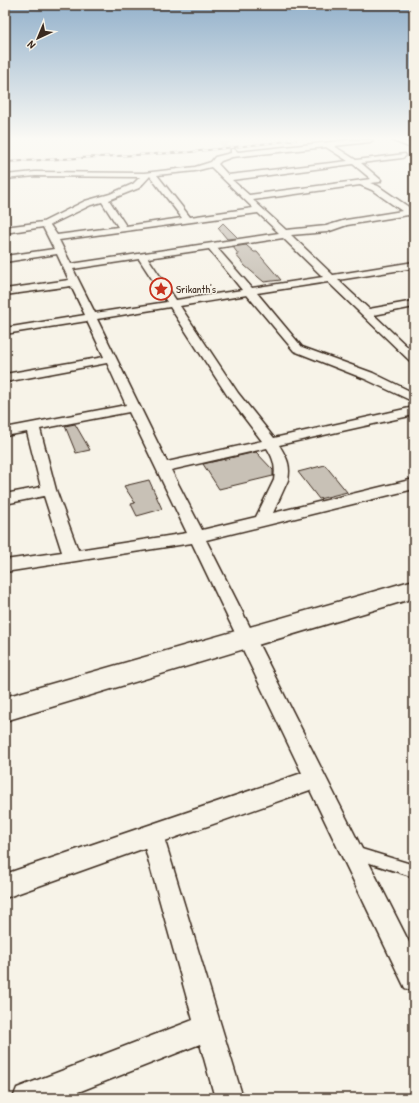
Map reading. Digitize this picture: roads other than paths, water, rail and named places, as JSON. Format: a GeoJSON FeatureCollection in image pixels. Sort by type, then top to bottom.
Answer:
{"type":"FeatureCollection","features":[{"type":"Feature","properties":{"kind":"main road"},"geometry":{"type":"LineString","coordinates":[[5,709],[414,589]]}},
{"type":"Feature","properties":{"kind":"street"},"geometry":{"type":"LineString","coordinates":[[5,230],[46,224],[83,205],[121,191]]}},
{"type":"Feature","properties":{"kind":"street"},"geometry":{"type":"LineString","coordinates":[[165,191],[188,220]]}},
{"type":"Feature","properties":{"kind":"street"},"geometry":{"type":"LineString","coordinates":[[240,191],[366,313],[412,355]]}},
{"type":"Feature","properties":{"kind":"street"},"geometry":{"type":"LineString","coordinates":[[247,198],[294,191]]}},
{"type":"Feature","properties":{"kind":"street"},"geometry":{"type":"LineString","coordinates":[[380,191],[411,211]]}},
{"type":"Feature","properties":{"kind":"street"},"geometry":{"type":"LineString","coordinates":[[104,198],[124,229]]}},
{"type":"Feature","properties":{"kind":"street"},"geometry":{"type":"LineString","coordinates":[[54,238],[260,210]]}},
{"type":"Feature","properties":{"kind":"street"},"geometry":{"type":"LineString","coordinates":[[68,267],[284,234],[327,229],[346,223],[411,211]]}},
{"type":"Feature","properties":{"kind":"street"},"geometry":{"type":"LineString","coordinates":[[46,224],[68,267],[133,407],[414,979]]}},
{"type":"Feature","properties":{"kind":"street"},"geometry":{"type":"LineString","coordinates":[[211,246],[294,346],[302,352],[369,376],[414,398]]}},
{"type":"Feature","properties":{"kind":"street"},"geometry":{"type":"LineString","coordinates":[[5,259],[60,251]]}},
{"type":"Feature","properties":{"kind":"street"},"geometry":{"type":"LineString","coordinates":[[142,256],[233,395],[271,443],[281,459],[282,474],[262,521]]}},
{"type":"Feature","properties":{"kind":"street"},"geometry":{"type":"LineString","coordinates":[[5,331],[414,266]]}},
{"type":"Feature","properties":{"kind":"street"},"geometry":{"type":"LineString","coordinates":[[5,292],[75,282]]}},
{"type":"Feature","properties":{"kind":"street"},"geometry":{"type":"LineString","coordinates":[[366,313],[414,304]]}},
{"type":"Feature","properties":{"kind":"street"},"geometry":{"type":"LineString","coordinates":[[5,378],[111,359]]}},
{"type":"Feature","properties":{"kind":"street"},"geometry":{"type":"LineString","coordinates":[[5,432],[133,407]]}},
{"type":"Feature","properties":{"kind":"street"},"geometry":{"type":"LineString","coordinates":[[163,467],[414,411]]}},
{"type":"Feature","properties":{"kind":"street"},"geometry":{"type":"LineString","coordinates":[[33,427],[49,490],[72,557]]}},
{"type":"Feature","properties":{"kind":"street"},"geometry":{"type":"LineString","coordinates":[[5,566],[197,537],[414,484]]}},
{"type":"Feature","properties":{"kind":"street"},"geometry":{"type":"LineString","coordinates":[[5,499],[49,490]]}},
{"type":"Feature","properties":{"kind":"street"},"geometry":{"type":"LineString","coordinates":[[5,886],[316,778]]}},
{"type":"Feature","properties":{"kind":"street"},"geometry":{"type":"LineString","coordinates":[[152,835],[228,1098]]}},
{"type":"Feature","properties":{"kind":"street"},"geometry":{"type":"LineString","coordinates":[[27,1098],[208,1028]]}},
{"type":"Feature","properties":{"kind":"lane"},"geometry":{"type":"LineString","coordinates":[[352,852],[414,871]]}},
{"type":"Feature","properties":{"kind":"place","name":"Srikanth's"},"geometry":{"type":"Point","coordinates":[161,289]}}]}
